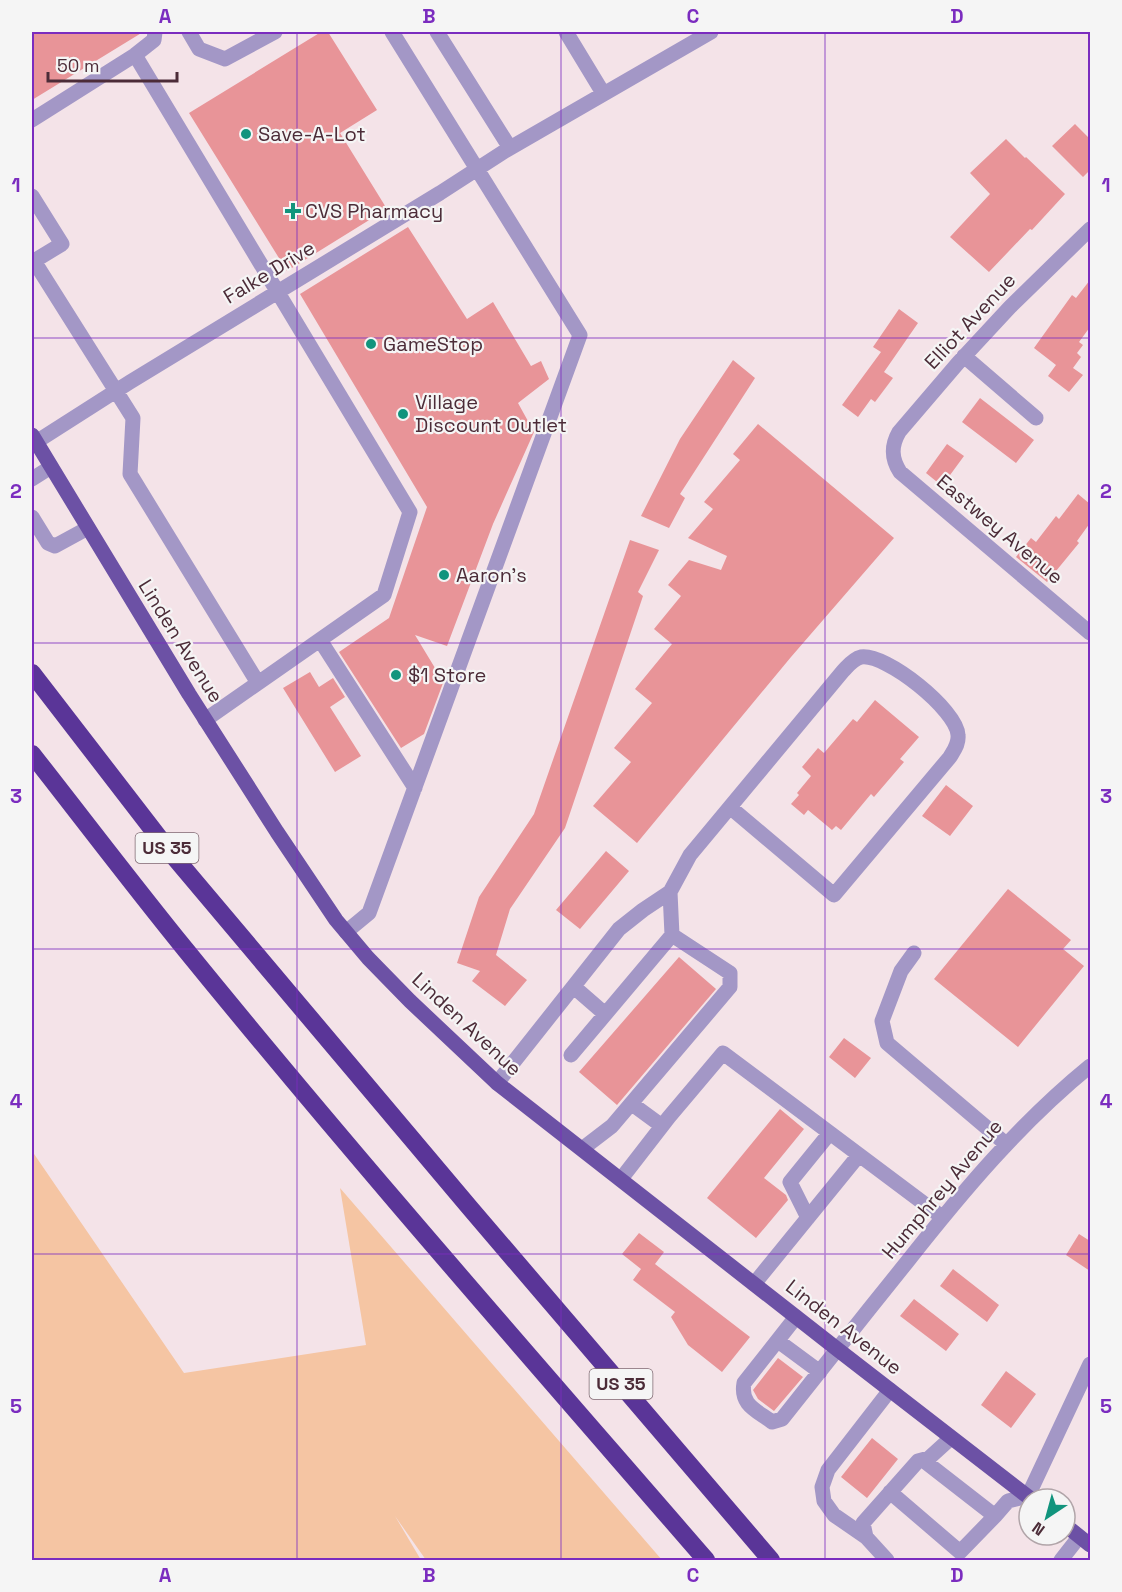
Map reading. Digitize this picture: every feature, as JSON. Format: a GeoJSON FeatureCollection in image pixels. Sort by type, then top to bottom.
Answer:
{"type":"FeatureCollection","features":[{"type":"Feature","properties":{"kind":"highway","name":"US 35"},"geometry":{"type":"LineString","coordinates":[[32,673],[170,852],[771,1560]]}},
{"type":"Feature","properties":{"kind":"highway","name":"US 35"},"geometry":{"type":"LineString","coordinates":[[32,754],[184,948],[300,1089],[449,1265],[706,1560]]}},
{"type":"Feature","properties":{"kind":"main road","name":"Linden Avenue"},"geometry":{"type":"LineString","coordinates":[[34,439],[205,720],[277,832],[346,932],[389,980],[497,1083],[1017,1488]]}},
{"type":"Feature","properties":{"kind":"street"},"geometry":{"type":"LineString","coordinates":[[189,32],[199,50],[225,59],[275,32]]}},
{"type":"Feature","properties":{"kind":"street"},"geometry":{"type":"LineString","coordinates":[[346,932],[369,913],[580,334],[393,32]]}},
{"type":"Feature","properties":{"kind":"street"},"geometry":{"type":"LineString","coordinates":[[437,32],[510,148]]}},
{"type":"Feature","properties":{"kind":"street"},"geometry":{"type":"LineString","coordinates":[[566,32],[603,93]]}},
{"type":"Feature","properties":{"kind":"street","name":"Falke Drive"},"geometry":{"type":"LineString","coordinates":[[34,439],[116,391],[510,148],[711,32]]}},
{"type":"Feature","properties":{"kind":"street"},"geometry":{"type":"LineString","coordinates":[[32,120],[135,55],[154,36]]}},
{"type":"Feature","properties":{"kind":"street"},"geometry":{"type":"LineString","coordinates":[[135,55],[410,512],[384,595],[205,720]]}},
{"type":"Feature","properties":{"kind":"street"},"geometry":{"type":"LineString","coordinates":[[32,196],[62,244],[34,261],[36,273],[133,418],[130,474],[258,683]]}},
{"type":"Feature","properties":{"kind":"street","name":"Elliot Avenue"},"geometry":{"type":"LineString","coordinates":[[892,451],[899,432],[964,356],[1010,306],[1090,229]]}},
{"type":"Feature","properties":{"kind":"street"},"geometry":{"type":"LineString","coordinates":[[964,356],[1036,418]]}},
{"type":"Feature","properties":{"kind":"street","name":"Eastwey Avenue"},"geometry":{"type":"LineString","coordinates":[[892,451],[895,464],[900,472],[1090,633]]}},
{"type":"Feature","properties":{"kind":"street"},"geometry":{"type":"LineString","coordinates":[[32,479],[51,467]]}},
{"type":"Feature","properties":{"kind":"street"},"geometry":{"type":"LineString","coordinates":[[32,517],[48,543],[56,546],[88,528]]}},
{"type":"Feature","properties":{"kind":"street"},"geometry":{"type":"LineString","coordinates":[[320,640],[415,788]]}},
{"type":"Feature","properties":{"kind":"street"},"geometry":{"type":"LineString","coordinates":[[497,1083],[619,930],[670,892],[690,855],[852,661],[861,657],[884,662],[896,669],[941,704],[955,723],[958,736],[957,746],[950,757],[834,895],[731,808]]}},
{"type":"Feature","properties":{"kind":"street"},"geometry":{"type":"LineString","coordinates":[[571,1055],[672,934],[670,892]]}},
{"type":"Feature","properties":{"kind":"street"},"geometry":{"type":"LineString","coordinates":[[582,1149],[612,1126],[730,987],[730,973],[672,934]]}},
{"type":"Feature","properties":{"kind":"street"},"geometry":{"type":"LineString","coordinates":[[914,953],[901,970],[882,1021],[887,1043],[1006,1144]]}},
{"type":"Feature","properties":{"kind":"street"},"geometry":{"type":"LineString","coordinates":[[574,987],[605,1014]]}},
{"type":"Feature","properties":{"kind":"street"},"geometry":{"type":"LineString","coordinates":[[621,1179],[723,1053],[942,1217]]}},
{"type":"Feature","properties":{"kind":"street","name":"Humphrey Avenue"},"geometry":{"type":"LineString","coordinates":[[778,1341],[744,1383],[742,1393],[745,1401],[772,1422],[782,1419],[942,1217],[1006,1144],[1059,1092],[1090,1066]]}},
{"type":"Feature","properties":{"kind":"street"},"geometry":{"type":"LineString","coordinates":[[632,1104],[662,1126]]}},
{"type":"Feature","properties":{"kind":"street"},"geometry":{"type":"LineString","coordinates":[[808,1218],[790,1182],[829,1134]]}},
{"type":"Feature","properties":{"kind":"street"},"geometry":{"type":"LineString","coordinates":[[754,1284],[859,1155]]}},
{"type":"Feature","properties":{"kind":"street"},"geometry":{"type":"LineString","coordinates":[[796,1317],[778,1341],[820,1372]]}},
{"type":"Feature","properties":{"kind":"street"},"geometry":{"type":"LineString","coordinates":[[1035,1487],[1090,1364]]}},
{"type":"Feature","properties":{"kind":"street"},"geometry":{"type":"LineString","coordinates":[[886,1560],[866,1537],[834,1515],[824,1501],[822,1487],[828,1470],[890,1390]]}},
{"type":"Feature","properties":{"kind":"street"},"geometry":{"type":"LineString","coordinates":[[866,1537],[863,1523],[918,1461],[938,1452],[951,1437]]}},
{"type":"Feature","properties":{"kind":"street"},"geometry":{"type":"LineString","coordinates":[[923,1460],[995,1516]]}},
{"type":"Feature","properties":{"kind":"street"},"geometry":{"type":"LineString","coordinates":[[891,1492],[960,1552],[1008,1502],[1017,1500]]}},
{"type":"Feature","properties":{"kind":"street"},"geometry":{"type":"LineString","coordinates":[[1061,1560],[1085,1541]]}},
{"type":"Feature","properties":{"kind":"shaded area"},"geometry":{"type":"Polygon","coordinates":[[[32,1151],[184,1373],[366,1345],[340,1188],[662,1560],[426,1560],[395,1516],[421,1560],[32,1560],[32,1151]]]}},
{"type":"Feature","properties":{"kind":"building"},"geometry":{"type":"Polygon","coordinates":[[[32,32],[143,32],[32,100],[32,32]]]}},
{"type":"Feature","properties":{"kind":"building"},"geometry":{"type":"Polygon","coordinates":[[[321,32],[328,32],[377,110],[340,133],[387,209],[287,271],[189,113],[321,32]]]}},
{"type":"Feature","properties":{"kind":"building"},"geometry":{"type":"Polygon","coordinates":[[[1075,124],[1090,139],[1090,170],[1083,177],[1052,146],[1075,124]]]}},
{"type":"Feature","properties":{"kind":"building"},"geometry":{"type":"Polygon","coordinates":[[[1006,139],[1065,194],[989,272],[950,237],[990,194],[970,173],[1006,139]]]}},
{"type":"Feature","properties":{"kind":"building"},"geometry":{"type":"Polygon","coordinates":[[[408,227],[467,319],[493,302],[531,366],[541,361],[549,379],[518,403],[534,432],[493,524],[447,646],[415,635],[435,668],[446,675],[424,734],[401,748],[339,652],[389,618],[427,507],[300,294],[408,227]]]}},
{"type":"Feature","properties":{"kind":"building"},"geometry":{"type":"Polygon","coordinates":[[[1090,280],[1090,327],[1079,342],[1083,345],[1077,353],[1081,357],[1073,368],[1083,375],[1069,392],[1048,376],[1056,365],[1034,348],[1072,295],[1076,298],[1090,280]]]}},
{"type":"Feature","properties":{"kind":"building"},"geometry":{"type":"Polygon","coordinates":[[[899,309],[918,323],[884,372],[893,378],[875,402],[871,399],[858,417],[842,405],[881,352],[873,347],[899,309]]]}},
{"type":"Feature","properties":{"kind":"building"},"geometry":{"type":"Polygon","coordinates":[[[733,360],[755,378],[680,494],[685,498],[669,528],[641,516],[680,439],[733,360]]]}},
{"type":"Feature","properties":{"kind":"building"},"geometry":{"type":"Polygon","coordinates":[[[980,398],[1034,440],[1016,463],[962,422],[980,398]]]}},
{"type":"Feature","properties":{"kind":"building"},"geometry":{"type":"Polygon","coordinates":[[[758,424],[894,538],[791,657],[637,843],[593,806],[631,762],[614,748],[652,703],[635,689],[672,644],[654,629],[681,596],[668,585],[689,560],[721,570],[727,556],[688,538],[713,509],[704,502],[740,460],[733,454],[758,424]]]}},
{"type":"Feature","properties":{"kind":"building"},"geometry":{"type":"Polygon","coordinates":[[[947,444],[964,456],[942,486],[926,473],[947,444]]]}},
{"type":"Feature","properties":{"kind":"building"},"geometry":{"type":"Polygon","coordinates":[[[1078,494],[1090,504],[1090,523],[1077,541],[1079,543],[1047,582],[1016,557],[1031,538],[1036,542],[1056,516],[1059,519],[1078,494]]]}},
{"type":"Feature","properties":{"kind":"building"},"geometry":{"type":"Polygon","coordinates":[[[630,540],[659,550],[638,592],[643,596],[565,828],[510,909],[496,955],[527,980],[505,1006],[472,981],[480,971],[457,963],[479,897],[534,814],[630,540]]]}},
{"type":"Feature","properties":{"kind":"building"},"geometry":{"type":"Polygon","coordinates":[[[310,672],[319,687],[333,678],[345,697],[330,707],[361,756],[335,772],[283,688],[310,672]]]}},
{"type":"Feature","properties":{"kind":"building"},"geometry":{"type":"Polygon","coordinates":[[[875,700],[919,737],[900,759],[904,762],[874,797],[871,794],[841,830],[836,826],[832,830],[808,810],[804,815],[791,804],[811,776],[802,767],[818,748],[824,753],[853,719],[857,722],[875,700]]]}},
{"type":"Feature","properties":{"kind":"building"},"geometry":{"type":"Polygon","coordinates":[[[946,785],[973,806],[950,836],[922,816],[946,785]]]}},
{"type":"Feature","properties":{"kind":"building"},"geometry":{"type":"Polygon","coordinates":[[[606,851],[629,871],[580,929],[556,910],[606,851]]]}},
{"type":"Feature","properties":{"kind":"building"},"geometry":{"type":"Polygon","coordinates":[[[1008,889],[1071,940],[1063,949],[1084,966],[1018,1047],[934,979],[1008,889]]]}},
{"type":"Feature","properties":{"kind":"building"},"geometry":{"type":"Polygon","coordinates":[[[679,957],[716,989],[617,1105],[579,1072],[679,957]]]}},
{"type":"Feature","properties":{"kind":"building"},"geometry":{"type":"Polygon","coordinates":[[[844,1038],[871,1058],[855,1078],[829,1057],[844,1038]]]}},
{"type":"Feature","properties":{"kind":"building"},"geometry":{"type":"Polygon","coordinates":[[[780,1109],[804,1129],[764,1178],[786,1195],[788,1200],[756,1238],[707,1198],[780,1109]]]}},
{"type":"Feature","properties":{"kind":"building"},"geometry":{"type":"Polygon","coordinates":[[[639,1233],[664,1252],[655,1264],[750,1337],[722,1372],[688,1345],[671,1317],[675,1312],[633,1280],[641,1269],[622,1254],[639,1233]]]}},
{"type":"Feature","properties":{"kind":"building"},"geometry":{"type":"Polygon","coordinates":[[[1079,1234],[1090,1241],[1090,1271],[1066,1255],[1079,1234]]]}},
{"type":"Feature","properties":{"kind":"building"},"geometry":{"type":"Polygon","coordinates":[[[953,1269],[999,1305],[987,1322],[940,1286],[953,1269]]]}},
{"type":"Feature","properties":{"kind":"building"},"geometry":{"type":"Polygon","coordinates":[[[914,1299],[959,1334],[946,1351],[900,1316],[914,1299]]]}},
{"type":"Feature","properties":{"kind":"building"},"geometry":{"type":"Polygon","coordinates":[[[778,1358],[803,1377],[774,1411],[758,1399],[753,1390],[778,1358]]]}},
{"type":"Feature","properties":{"kind":"building"},"geometry":{"type":"Polygon","coordinates":[[[1006,1371],[1036,1394],[1011,1428],[981,1405],[1006,1371]]]}},
{"type":"Feature","properties":{"kind":"building"},"geometry":{"type":"Polygon","coordinates":[[[872,1438],[898,1459],[867,1498],[841,1477],[872,1438]]]}},
{"type":"Feature","properties":{"kind":"place","name":"Save-A-Lot"},"geometry":{"type":"Point","coordinates":[246,134]}},
{"type":"Feature","properties":{"kind":"place","name":"CVS Pharmacy"},"geometry":{"type":"Point","coordinates":[293,211]}},
{"type":"Feature","properties":{"kind":"place","name":"GameStop"},"geometry":{"type":"Point","coordinates":[371,344]}},
{"type":"Feature","properties":{"kind":"place","name":"Village Discount Outlet"},"geometry":{"type":"Point","coordinates":[403,414]}},
{"type":"Feature","properties":{"kind":"place","name":"Aaron's"},"geometry":{"type":"Point","coordinates":[444,575]}},
{"type":"Feature","properties":{"kind":"place","name":"$1 Store"},"geometry":{"type":"Point","coordinates":[396,675]}}]}
